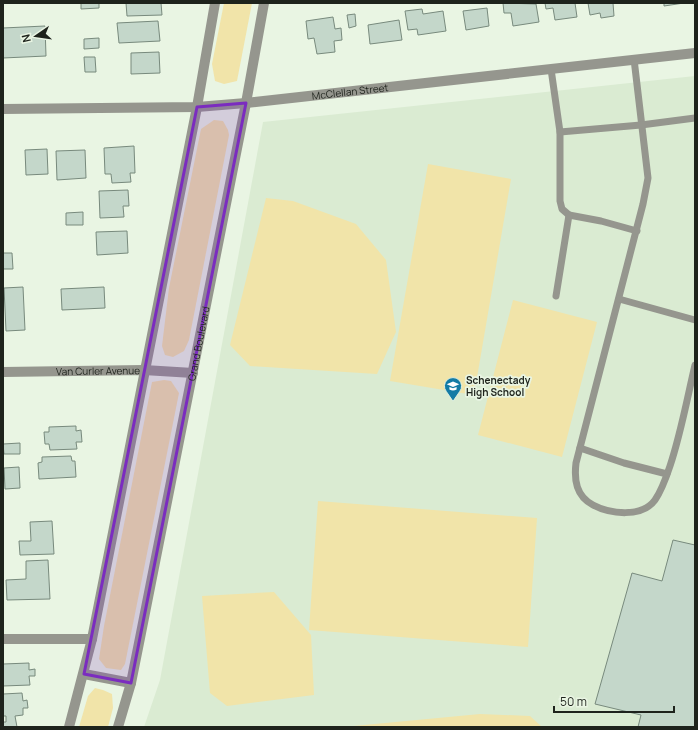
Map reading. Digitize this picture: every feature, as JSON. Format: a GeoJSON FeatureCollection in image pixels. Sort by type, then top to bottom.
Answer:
{"type":"FeatureCollection","features":[{"type":"Feature","properties":{"kind":"street"},"geometry":{"type":"LineString","coordinates":[[69,727],[92,639],[215,3]]}},
{"type":"Feature","properties":{"kind":"street","name":"Grand Boulevard"},"geometry":{"type":"LineString","coordinates":[[118,727],[131,683],[246,103],[264,3]]}},
{"type":"Feature","properties":{"kind":"street","name":"McClellan Street"},"geometry":{"type":"LineString","coordinates":[[3,109],[196,107],[246,103],[695,53]]}},
{"type":"Feature","properties":{"kind":"street","name":"Van Curler Avenue"},"geometry":{"type":"LineString","coordinates":[[3,372],[144,370],[193,373]]}},
{"type":"Feature","properties":{"kind":"street"},"geometry":{"type":"LineString","coordinates":[[3,639],[92,639]]}},
{"type":"Feature","properties":{"kind":"street"},"geometry":{"type":"LineString","coordinates":[[84,674],[131,683]]}},
{"type":"Feature","properties":{"kind":"lane"},"geometry":{"type":"LineString","coordinates":[[634,59],[648,178],[637,231],[574,476],[579,491],[586,501],[598,507],[626,513],[647,508],[655,501],[664,485],[677,444],[695,365]]}},
{"type":"Feature","properties":{"kind":"lane"},"geometry":{"type":"LineString","coordinates":[[551,69],[560,132],[560,201],[562,209],[569,215],[637,231]]}},
{"type":"Feature","properties":{"kind":"lane"},"geometry":{"type":"LineString","coordinates":[[560,132],[641,125],[695,118]]}},
{"type":"Feature","properties":{"kind":"lane"},"geometry":{"type":"LineString","coordinates":[[556,296],[569,215]]}},
{"type":"Feature","properties":{"kind":"lane"},"geometry":{"type":"LineString","coordinates":[[619,298],[695,320]]}},
{"type":"Feature","properties":{"kind":"lane"},"geometry":{"type":"LineString","coordinates":[[580,448],[624,463],[667,474]]}},
{"type":"Feature","properties":{"kind":"highlighted area"},"geometry":{"type":"Polygon","coordinates":[[[246,103],[131,683],[84,674],[197,107],[246,103]]]}},
{"type":"Feature","properties":{"kind":"shaded area"},"geometry":{"type":"Polygon","coordinates":[[[224,3],[252,3],[237,81],[224,84],[215,81],[212,64],[224,3]]]}},
{"type":"Feature","properties":{"kind":"shaded area","name":"Schenectady High School"},"geometry":{"type":"Polygon","coordinates":[[[695,76],[695,727],[144,727],[160,680],[263,122],[695,76]]]}},
{"type":"Feature","properties":{"kind":"shaded area"},"geometry":{"type":"Polygon","coordinates":[[[214,120],[223,121],[229,135],[189,340],[184,351],[173,357],[165,355],[162,346],[169,288],[201,129],[214,120]]]}},
{"type":"Feature","properties":{"kind":"shaded area"},"geometry":{"type":"Polygon","coordinates":[[[428,164],[511,179],[474,395],[390,381],[428,164]]]}},
{"type":"Feature","properties":{"kind":"shaded area"},"geometry":{"type":"Polygon","coordinates":[[[266,198],[293,201],[356,224],[386,260],[396,332],[377,374],[250,366],[230,345],[266,198]]]}},
{"type":"Feature","properties":{"kind":"shaded area"},"geometry":{"type":"Polygon","coordinates":[[[513,300],[597,322],[562,457],[478,435],[513,300]]]}},
{"type":"Feature","properties":{"kind":"shaded area"},"geometry":{"type":"Polygon","coordinates":[[[164,380],[171,381],[179,393],[125,664],[121,670],[106,668],[99,659],[104,626],[152,382],[164,380]]]}},
{"type":"Feature","properties":{"kind":"shaded area"},"geometry":{"type":"Polygon","coordinates":[[[318,501],[537,518],[528,647],[309,630],[318,501]]]}},
{"type":"Feature","properties":{"kind":"shaded area"},"geometry":{"type":"Polygon","coordinates":[[[274,592],[311,635],[314,695],[227,706],[210,693],[202,596],[274,592]]]}},
{"type":"Feature","properties":{"kind":"shaded area"},"geometry":{"type":"Polygon","coordinates":[[[95,688],[112,694],[113,708],[108,727],[79,727],[88,696],[95,688]]]}},
{"type":"Feature","properties":{"kind":"shaded area"},"geometry":{"type":"Polygon","coordinates":[[[480,714],[530,716],[542,727],[343,727],[480,714]]]}},
{"type":"Feature","properties":{"kind":"building"},"geometry":{"type":"Polygon","coordinates":[[[81,3],[99,3],[99,8],[81,9],[81,3]]]}},
{"type":"Feature","properties":{"kind":"building"},"geometry":{"type":"Polygon","coordinates":[[[126,3],[161,3],[162,15],[127,16],[126,3]]]}},
{"type":"Feature","properties":{"kind":"building"},"geometry":{"type":"Polygon","coordinates":[[[503,3],[536,4],[539,22],[513,26],[511,13],[504,13],[503,3]]]}},
{"type":"Feature","properties":{"kind":"building"},"geometry":{"type":"Polygon","coordinates":[[[545,3],[575,3],[577,17],[555,20],[553,8],[546,9],[545,3]]]}},
{"type":"Feature","properties":{"kind":"building"},"geometry":{"type":"Polygon","coordinates":[[[588,3],[613,3],[614,16],[601,18],[600,13],[590,15],[588,3]]]}},
{"type":"Feature","properties":{"kind":"building"},"geometry":{"type":"Polygon","coordinates":[[[664,3],[684,3],[664,6],[664,3]]]}},
{"type":"Feature","properties":{"kind":"building"},"geometry":{"type":"Polygon","coordinates":[[[487,8],[489,26],[466,30],[463,11],[487,8]]]}},
{"type":"Feature","properties":{"kind":"building"},"geometry":{"type":"Polygon","coordinates":[[[422,9],[423,14],[443,11],[446,31],[418,35],[417,29],[408,30],[405,11],[422,9]]]}},
{"type":"Feature","properties":{"kind":"building"},"geometry":{"type":"Polygon","coordinates":[[[355,14],[356,26],[349,28],[347,15],[355,14]]]}},
{"type":"Feature","properties":{"kind":"building"},"geometry":{"type":"Polygon","coordinates":[[[333,17],[335,29],[341,28],[342,40],[334,41],[335,52],[317,54],[314,38],[308,39],[306,21],[333,17]]]}},
{"type":"Feature","properties":{"kind":"building"},"geometry":{"type":"Polygon","coordinates":[[[399,20],[402,40],[370,44],[368,25],[399,20]]]}},
{"type":"Feature","properties":{"kind":"building"},"geometry":{"type":"Polygon","coordinates":[[[158,21],[160,41],[119,43],[117,23],[158,21]]]}},
{"type":"Feature","properties":{"kind":"building"},"geometry":{"type":"Polygon","coordinates":[[[45,26],[46,56],[3,58],[3,28],[45,26]]]}},
{"type":"Feature","properties":{"kind":"building"},"geometry":{"type":"Polygon","coordinates":[[[99,38],[99,48],[84,49],[84,39],[99,38]]]}},
{"type":"Feature","properties":{"kind":"building"},"geometry":{"type":"Polygon","coordinates":[[[159,52],[160,73],[131,74],[131,53],[159,52]]]}},
{"type":"Feature","properties":{"kind":"building"},"geometry":{"type":"Polygon","coordinates":[[[84,57],[95,57],[96,72],[85,72],[84,57]]]}},
{"type":"Feature","properties":{"kind":"building"},"geometry":{"type":"Polygon","coordinates":[[[134,146],[135,173],[130,173],[131,182],[112,183],[111,174],[105,174],[104,148],[134,146]]]}},
{"type":"Feature","properties":{"kind":"building"},"geometry":{"type":"Polygon","coordinates":[[[47,149],[48,174],[26,175],[25,150],[47,149]]]}},
{"type":"Feature","properties":{"kind":"building"},"geometry":{"type":"Polygon","coordinates":[[[85,150],[86,178],[57,180],[56,151],[85,150]]]}},
{"type":"Feature","properties":{"kind":"building"},"geometry":{"type":"Polygon","coordinates":[[[128,190],[129,206],[123,206],[124,217],[100,218],[99,191],[128,190]]]}},
{"type":"Feature","properties":{"kind":"building"},"geometry":{"type":"Polygon","coordinates":[[[83,212],[83,225],[66,225],[66,213],[83,212]]]}},
{"type":"Feature","properties":{"kind":"building"},"geometry":{"type":"Polygon","coordinates":[[[127,231],[128,253],[97,255],[96,232],[127,231]]]}},
{"type":"Feature","properties":{"kind":"building"},"geometry":{"type":"Polygon","coordinates":[[[3,253],[12,253],[13,269],[3,269],[3,253]]]}},
{"type":"Feature","properties":{"kind":"building"},"geometry":{"type":"Polygon","coordinates":[[[23,287],[25,330],[6,331],[4,288],[23,287]]]}},
{"type":"Feature","properties":{"kind":"building"},"geometry":{"type":"Polygon","coordinates":[[[104,287],[105,308],[62,310],[61,289],[104,287]]]}},
{"type":"Feature","properties":{"kind":"building"},"geometry":{"type":"Polygon","coordinates":[[[76,426],[76,431],[81,430],[82,442],[76,442],[77,449],[50,450],[49,444],[45,444],[44,432],[49,432],[49,427],[76,426]]]}},
{"type":"Feature","properties":{"kind":"building"},"geometry":{"type":"Polygon","coordinates":[[[20,443],[20,454],[4,454],[3,444],[20,443]]]}},
{"type":"Feature","properties":{"kind":"building"},"geometry":{"type":"Polygon","coordinates":[[[71,456],[72,461],[75,461],[76,477],[39,479],[38,463],[42,462],[42,457],[71,456]]]}},
{"type":"Feature","properties":{"kind":"building"},"geometry":{"type":"Polygon","coordinates":[[[19,467],[20,488],[5,489],[4,468],[19,467]]]}},
{"type":"Feature","properties":{"kind":"building"},"geometry":{"type":"Polygon","coordinates":[[[52,521],[54,554],[20,555],[19,541],[31,541],[30,522],[52,521]]]}},
{"type":"Feature","properties":{"kind":"building"},"geometry":{"type":"Polygon","coordinates":[[[673,540],[695,545],[695,727],[638,727],[641,715],[595,704],[632,573],[662,581],[673,540]]]}},
{"type":"Feature","properties":{"kind":"building"},"geometry":{"type":"Polygon","coordinates":[[[48,560],[50,599],[7,600],[6,580],[26,579],[26,561],[48,560]]]}},
{"type":"Feature","properties":{"kind":"building"},"geometry":{"type":"Polygon","coordinates":[[[29,663],[29,670],[35,669],[35,676],[29,676],[30,685],[3,686],[3,664],[29,663]]]}},
{"type":"Feature","properties":{"kind":"building"},"geometry":{"type":"Polygon","coordinates":[[[22,693],[23,701],[27,700],[28,708],[23,708],[23,715],[15,716],[17,727],[3,727],[3,722],[6,722],[6,716],[3,716],[3,694],[22,693]]]}},
{"type":"Feature","properties":{"kind":"place","name":"Schenectady High School"},"geometry":{"type":"Point","coordinates":[453,401]}}]}
